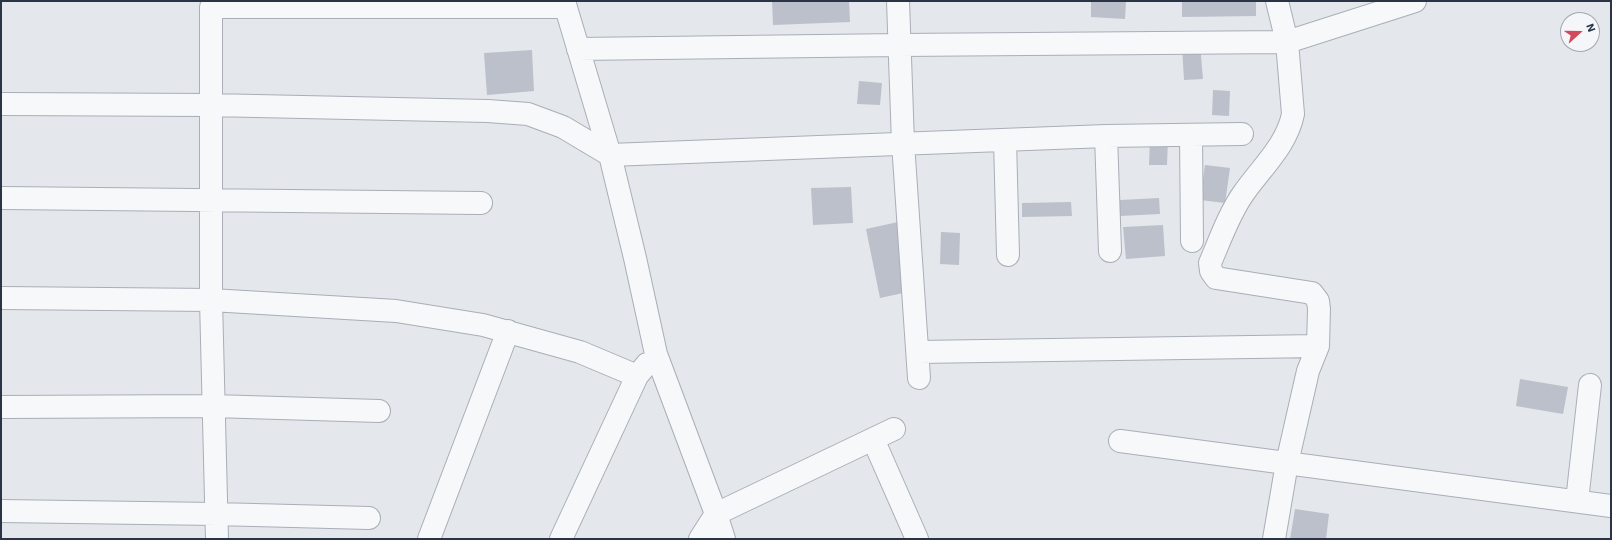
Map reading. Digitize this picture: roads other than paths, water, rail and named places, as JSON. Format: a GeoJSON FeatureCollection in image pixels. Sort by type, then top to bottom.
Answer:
{"type":"FeatureCollection","features":[{"type":"Feature","properties":{"kind":"street"},"geometry":{"type":"LineString","coordinates":[[898,1],[903,144],[919,378]]}},
{"type":"Feature","properties":{"kind":"street"},"geometry":{"type":"LineString","coordinates":[[1274,539],[1287,463],[1308,371],[1318,346],[1318,301],[1312,293],[1216,278],[1211,271],[1210,263],[1238,202],[1286,136],[1291,123],[1293,114],[1287,42],[1277,1]]}},
{"type":"Feature","properties":{"kind":"street"},"geometry":{"type":"LineString","coordinates":[[578,49],[899,44],[1287,42],[1415,1]]}},
{"type":"Feature","properties":{"kind":"street"},"geometry":{"type":"LineString","coordinates":[[217,539],[211,300],[211,7],[564,4],[610,155],[656,354],[724,539]]}},
{"type":"Feature","properties":{"kind":"street"},"geometry":{"type":"LineString","coordinates":[[2,104],[210,105],[488,111],[528,114],[563,127],[610,155],[1106,136],[1242,134]]}},
{"type":"Feature","properties":{"kind":"street"},"geometry":{"type":"LineString","coordinates":[[1191,135],[1192,241]]}},
{"type":"Feature","properties":{"kind":"street"},"geometry":{"type":"LineString","coordinates":[[1106,136],[1110,251]]}},
{"type":"Feature","properties":{"kind":"street"},"geometry":{"type":"LineString","coordinates":[[1005,140],[1008,255]]}},
{"type":"Feature","properties":{"kind":"street"},"geometry":{"type":"LineString","coordinates":[[3,198],[481,203]]}},
{"type":"Feature","properties":{"kind":"street"},"geometry":{"type":"LineString","coordinates":[[1,298],[211,300],[396,311],[482,324],[508,331],[580,352],[637,376]]}},
{"type":"Feature","properties":{"kind":"street"},"geometry":{"type":"LineString","coordinates":[[429,539],[508,331]]}},
{"type":"Feature","properties":{"kind":"street"},"geometry":{"type":"LineString","coordinates":[[918,352],[1318,346]]}},
{"type":"Feature","properties":{"kind":"street"},"geometry":{"type":"LineString","coordinates":[[561,539],[637,376],[656,354]]}},
{"type":"Feature","properties":{"kind":"street"},"geometry":{"type":"LineString","coordinates":[[1577,501],[1590,385]]}},
{"type":"Feature","properties":{"kind":"street"},"geometry":{"type":"LineString","coordinates":[[1,407],[213,406],[379,411]]}},
{"type":"Feature","properties":{"kind":"street"},"geometry":{"type":"LineString","coordinates":[[700,539],[716,514],[894,429]]}},
{"type":"Feature","properties":{"kind":"street"},"geometry":{"type":"LineString","coordinates":[[873,439],[917,539]]}},
{"type":"Feature","properties":{"kind":"street"},"geometry":{"type":"LineString","coordinates":[[1120,441],[1611,506]]}},
{"type":"Feature","properties":{"kind":"street"},"geometry":{"type":"LineString","coordinates":[[1,511],[369,518]]}}]}
